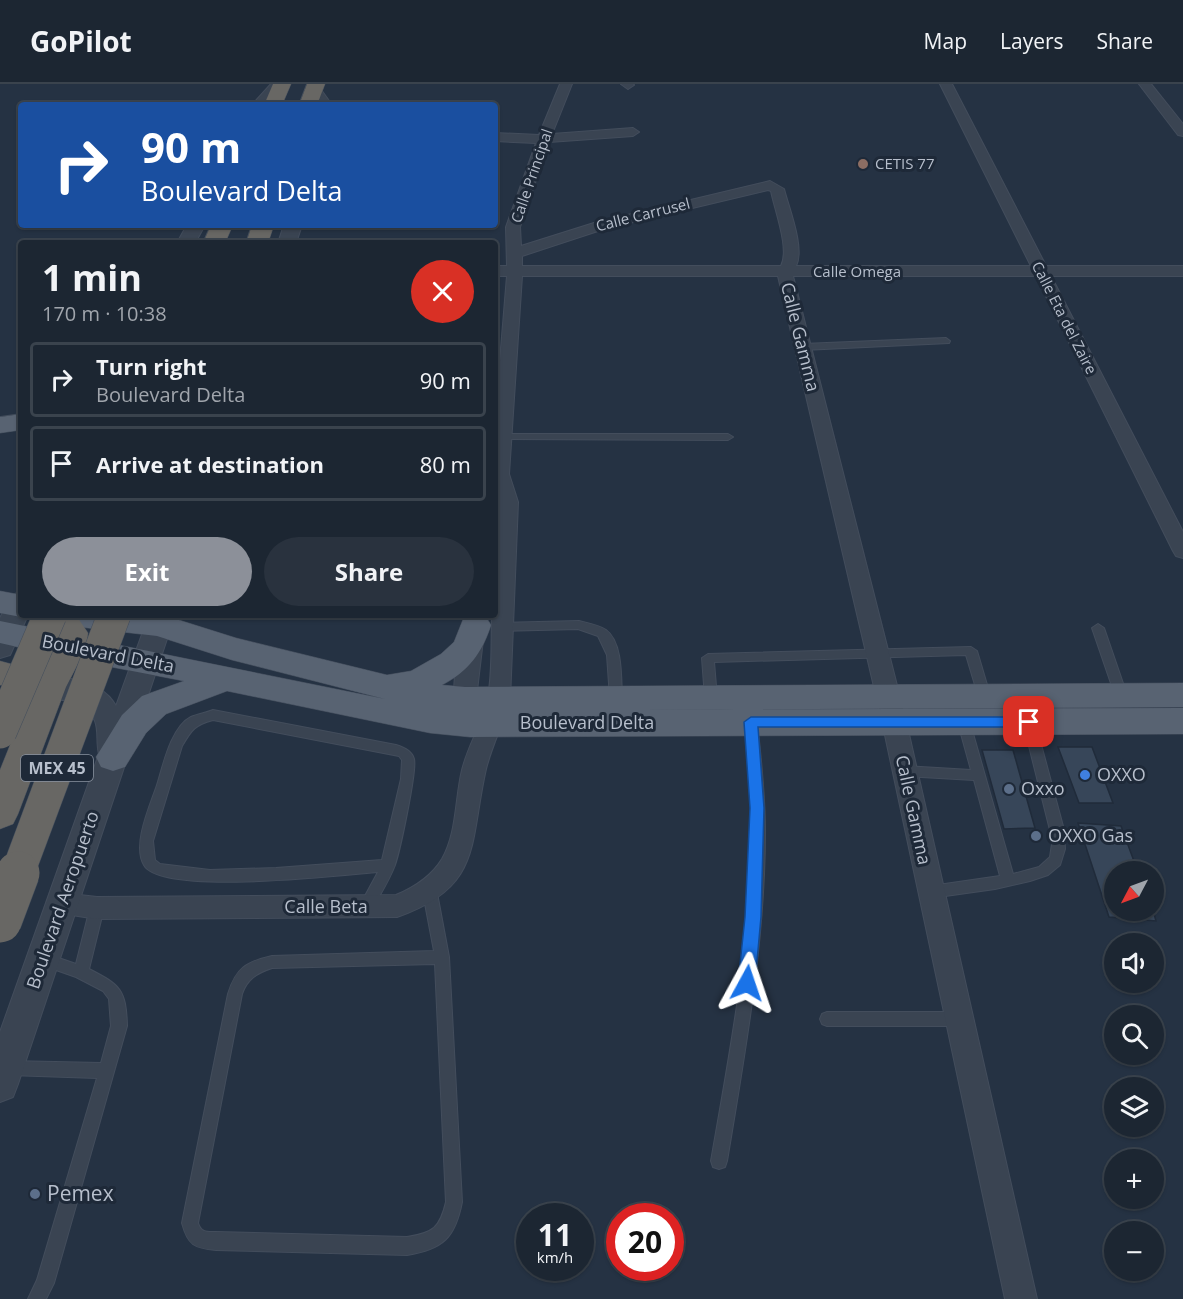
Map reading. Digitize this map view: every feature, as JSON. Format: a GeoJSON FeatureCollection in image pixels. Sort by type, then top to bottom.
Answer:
{"type":"FeatureCollection","features":[{"type":"Feature","properties":{"kind":"highway"},"geometry":{"type":"LineString","coordinates":[[274,102],[281,84]]}},
{"type":"Feature","properties":{"kind":"highway"},"geometry":{"type":"LineString","coordinates":[[0,732],[49,618]]}},
{"type":"Feature","properties":{"kind":"highway"},"geometry":{"type":"LineString","coordinates":[[0,814],[50,687],[70,648],[72,633],[68,625],[60,618]]}},
{"type":"Feature","properties":{"kind":"highway","name":"MEX 45"},"geometry":{"type":"LineString","coordinates":[[0,921],[113,618]]}},
{"type":"Feature","properties":{"kind":"highway"},"geometry":{"type":"LineString","coordinates":[[0,673],[50,687]]}},
{"type":"Feature","properties":{"kind":"main road"},"geometry":{"type":"LineString","coordinates":[[0,425],[18,422]]}},
{"type":"Feature","properties":{"kind":"main road"},"geometry":{"type":"LineString","coordinates":[[0,438],[18,438]]}},
{"type":"Feature","properties":{"kind":"main road","name":"Boulevard Delta"},"geometry":{"type":"LineString","coordinates":[[10,618],[70,648],[148,661],[386,712],[481,719],[751,722],[891,709],[984,695],[1183,695]]}},
{"type":"Feature","properties":{"kind":"main road","name":"Boulevard Delta"},"geometry":{"type":"LineString","coordinates":[[124,618],[160,620],[232,649],[419,695],[481,719],[615,698],[711,698],[891,709],[964,723],[1183,721]]}},
{"type":"Feature","properties":{"kind":"main road"},"geometry":{"type":"LineString","coordinates":[[363,681],[398,686],[434,673],[458,658],[484,623]]}},
{"type":"Feature","properties":{"kind":"main road"},"geometry":{"type":"LineString","coordinates":[[113,758],[134,724],[154,705],[226,679]]}},
{"type":"Feature","properties":{"kind":"street"},"geometry":{"type":"LineString","coordinates":[[263,102],[281,84]]}},
{"type":"Feature","properties":{"kind":"street"},"geometry":{"type":"LineString","coordinates":[[566,86],[579,84]]}},
{"type":"Feature","properties":{"kind":"street","name":"Calle Eta del Zaire"},"geometry":{"type":"LineString","coordinates":[[946,84],[1183,551]]}},
{"type":"Feature","properties":{"kind":"street"},"geometry":{"type":"LineString","coordinates":[[1145,84],[1183,132]]}},
{"type":"Feature","properties":{"kind":"street","name":"Calle Principal"},"geometry":{"type":"LineString","coordinates":[[515,272],[513,227],[516,215],[543,139],[566,86]]}},
{"type":"Feature","properties":{"kind":"street"},"geometry":{"type":"LineString","coordinates":[[498,137],[543,139],[633,132]]}},
{"type":"Feature","properties":{"kind":"street","name":"Calle Carrusel"},"geometry":{"type":"LineString","coordinates":[[514,253],[599,226],[755,188],[774,186]]}},
{"type":"Feature","properties":{"kind":"street","name":"Calle Gamma"},"geometry":{"type":"LineString","coordinates":[[774,186],[779,193],[791,246],[792,260],[785,273],[891,709],[1021,1299]]}},
{"type":"Feature","properties":{"kind":"street","name":"Calle Omega"},"geometry":{"type":"LineString","coordinates":[[498,271],[785,273],[1183,270]]}},
{"type":"Feature","properties":{"kind":"street","name":"Calle Beta"},"geometry":{"type":"LineString","coordinates":[[498,472],[503,437],[515,272]]}},
{"type":"Feature","properties":{"kind":"street","name":"Calle Beta"},"geometry":{"type":"LineString","coordinates":[[498,484],[502,502],[498,529]]}},
{"type":"Feature","properties":{"kind":"street","name":"Boulevard Aeropuerto"},"geometry":{"type":"LineString","coordinates":[[3,1076],[148,661],[160,620]]}},
{"type":"Feature","properties":{"kind":"street","name":"Calle Beta"},"geometry":{"type":"LineString","coordinates":[[62,904],[97,908],[366,907],[396,906],[416,900],[430,892],[443,880],[454,864],[464,830],[481,719],[484,623]]}},
{"type":"Feature","properties":{"kind":"street","name":"Calle Beta"},"geometry":{"type":"LineString","coordinates":[[481,719],[484,623]]}},
{"type":"Feature","properties":{"kind":"street"},"geometry":{"type":"LineString","coordinates":[[0,697],[29,688],[50,687],[81,693],[103,708],[111,729],[113,758]]}},
{"type":"Feature","properties":{"kind":"lane"},"geometry":{"type":"LineString","coordinates":[[315,99],[372,102]]}},
{"type":"Feature","properties":{"kind":"lane"},"geometry":{"type":"LineString","coordinates":[[803,346],[946,341]]}},
{"type":"Feature","properties":{"kind":"lane"},"geometry":{"type":"LineString","coordinates":[[503,437],[728,437]]}},
{"type":"Feature","properties":{"kind":"lane"},"geometry":{"type":"LineString","coordinates":[[484,623],[579,626],[603,633],[611,646],[615,668],[615,698]]}},
{"type":"Feature","properties":{"kind":"lane"},"geometry":{"type":"LineString","coordinates":[[1098,628],[1121,695]]}},
{"type":"Feature","properties":{"kind":"lane"},"geometry":{"type":"LineString","coordinates":[[711,698],[708,658],[971,651],[984,695]]}},
{"type":"Feature","properties":{"kind":"lane"},"geometry":{"type":"LineString","coordinates":[[366,907],[388,865],[407,779],[408,759],[403,753],[213,715],[194,721],[180,736],[146,841],[149,862],[155,868],[167,872],[210,876],[276,874],[388,865]]}},
{"type":"Feature","properties":{"kind":"lane"},"geometry":{"type":"LineString","coordinates":[[719,1161],[747,983],[753,917],[757,808],[751,722]]}},
{"type":"Feature","properties":{"kind":"lane"},"geometry":{"type":"LineString","coordinates":[[931,892],[1008,880],[1043,871],[1052,865],[1058,856],[1059,844],[1029,722]]}},
{"type":"Feature","properties":{"kind":"lane"},"geometry":{"type":"LineString","coordinates":[[964,723],[1008,880]]}},
{"type":"Feature","properties":{"kind":"lane"},"geometry":{"type":"LineString","coordinates":[[904,771],[977,775]]}},
{"type":"Feature","properties":{"kind":"lane"},"geometry":{"type":"LineString","coordinates":[[430,892],[442,957],[454,1202],[451,1220],[443,1233],[428,1243],[407,1246],[216,1241],[201,1240],[193,1234],[190,1223],[235,994],[239,982],[246,973],[257,966],[292,960],[442,957]]}},
{"type":"Feature","properties":{"kind":"lane"},"geometry":{"type":"LineString","coordinates":[[81,972],[97,908]]}},
{"type":"Feature","properties":{"kind":"lane"},"geometry":{"type":"LineString","coordinates":[[37,1299],[45,1283],[119,1026],[116,996],[108,986],[81,972],[43,958]]}},
{"type":"Feature","properties":{"kind":"lane"},"geometry":{"type":"LineString","coordinates":[[827,1019],[959,1019]]}},
{"type":"Feature","properties":{"kind":"lane"},"geometry":{"type":"LineString","coordinates":[[3,1076],[106,1071]]}},
{"type":"Feature","properties":{"kind":"building","name":"OXXO"},"geometry":{"type":"Polygon","coordinates":[[[1058,747],[1092,747],[1113,803],[1079,803],[1058,747]]]}},
{"type":"Feature","properties":{"kind":"building","name":"Oxxo"},"geometry":{"type":"Polygon","coordinates":[[[982,750],[1013,750],[1035,828],[1004,829],[982,750]]]}},
{"type":"Feature","properties":{"kind":"building"},"geometry":{"type":"Polygon","coordinates":[[[1078,823],[1121,826],[1134,861],[1104,861],[1104,902],[1078,823]]]}},
{"type":"Feature","properties":{"kind":"place","name":"CETIS 77"},"geometry":{"type":"Point","coordinates":[863,164]}},
{"type":"Feature","properties":{"kind":"place","name":"OXXO"},"geometry":{"type":"Point","coordinates":[1085,775]}},
{"type":"Feature","properties":{"kind":"place","name":"Oxxo"},"geometry":{"type":"Point","coordinates":[1009,789]}},
{"type":"Feature","properties":{"kind":"place","name":"OXXO Gas"},"geometry":{"type":"Point","coordinates":[1036,836]}},
{"type":"Feature","properties":{"kind":"place","name":"Pemex"},"geometry":{"type":"Point","coordinates":[35,1194]}},
{"type":"Feature","properties":{"kind":"route"},"geometry":{"type":"LineString","coordinates":[[747,983],[753,917],[757,808],[751,722],[1029,722]]}}]}
